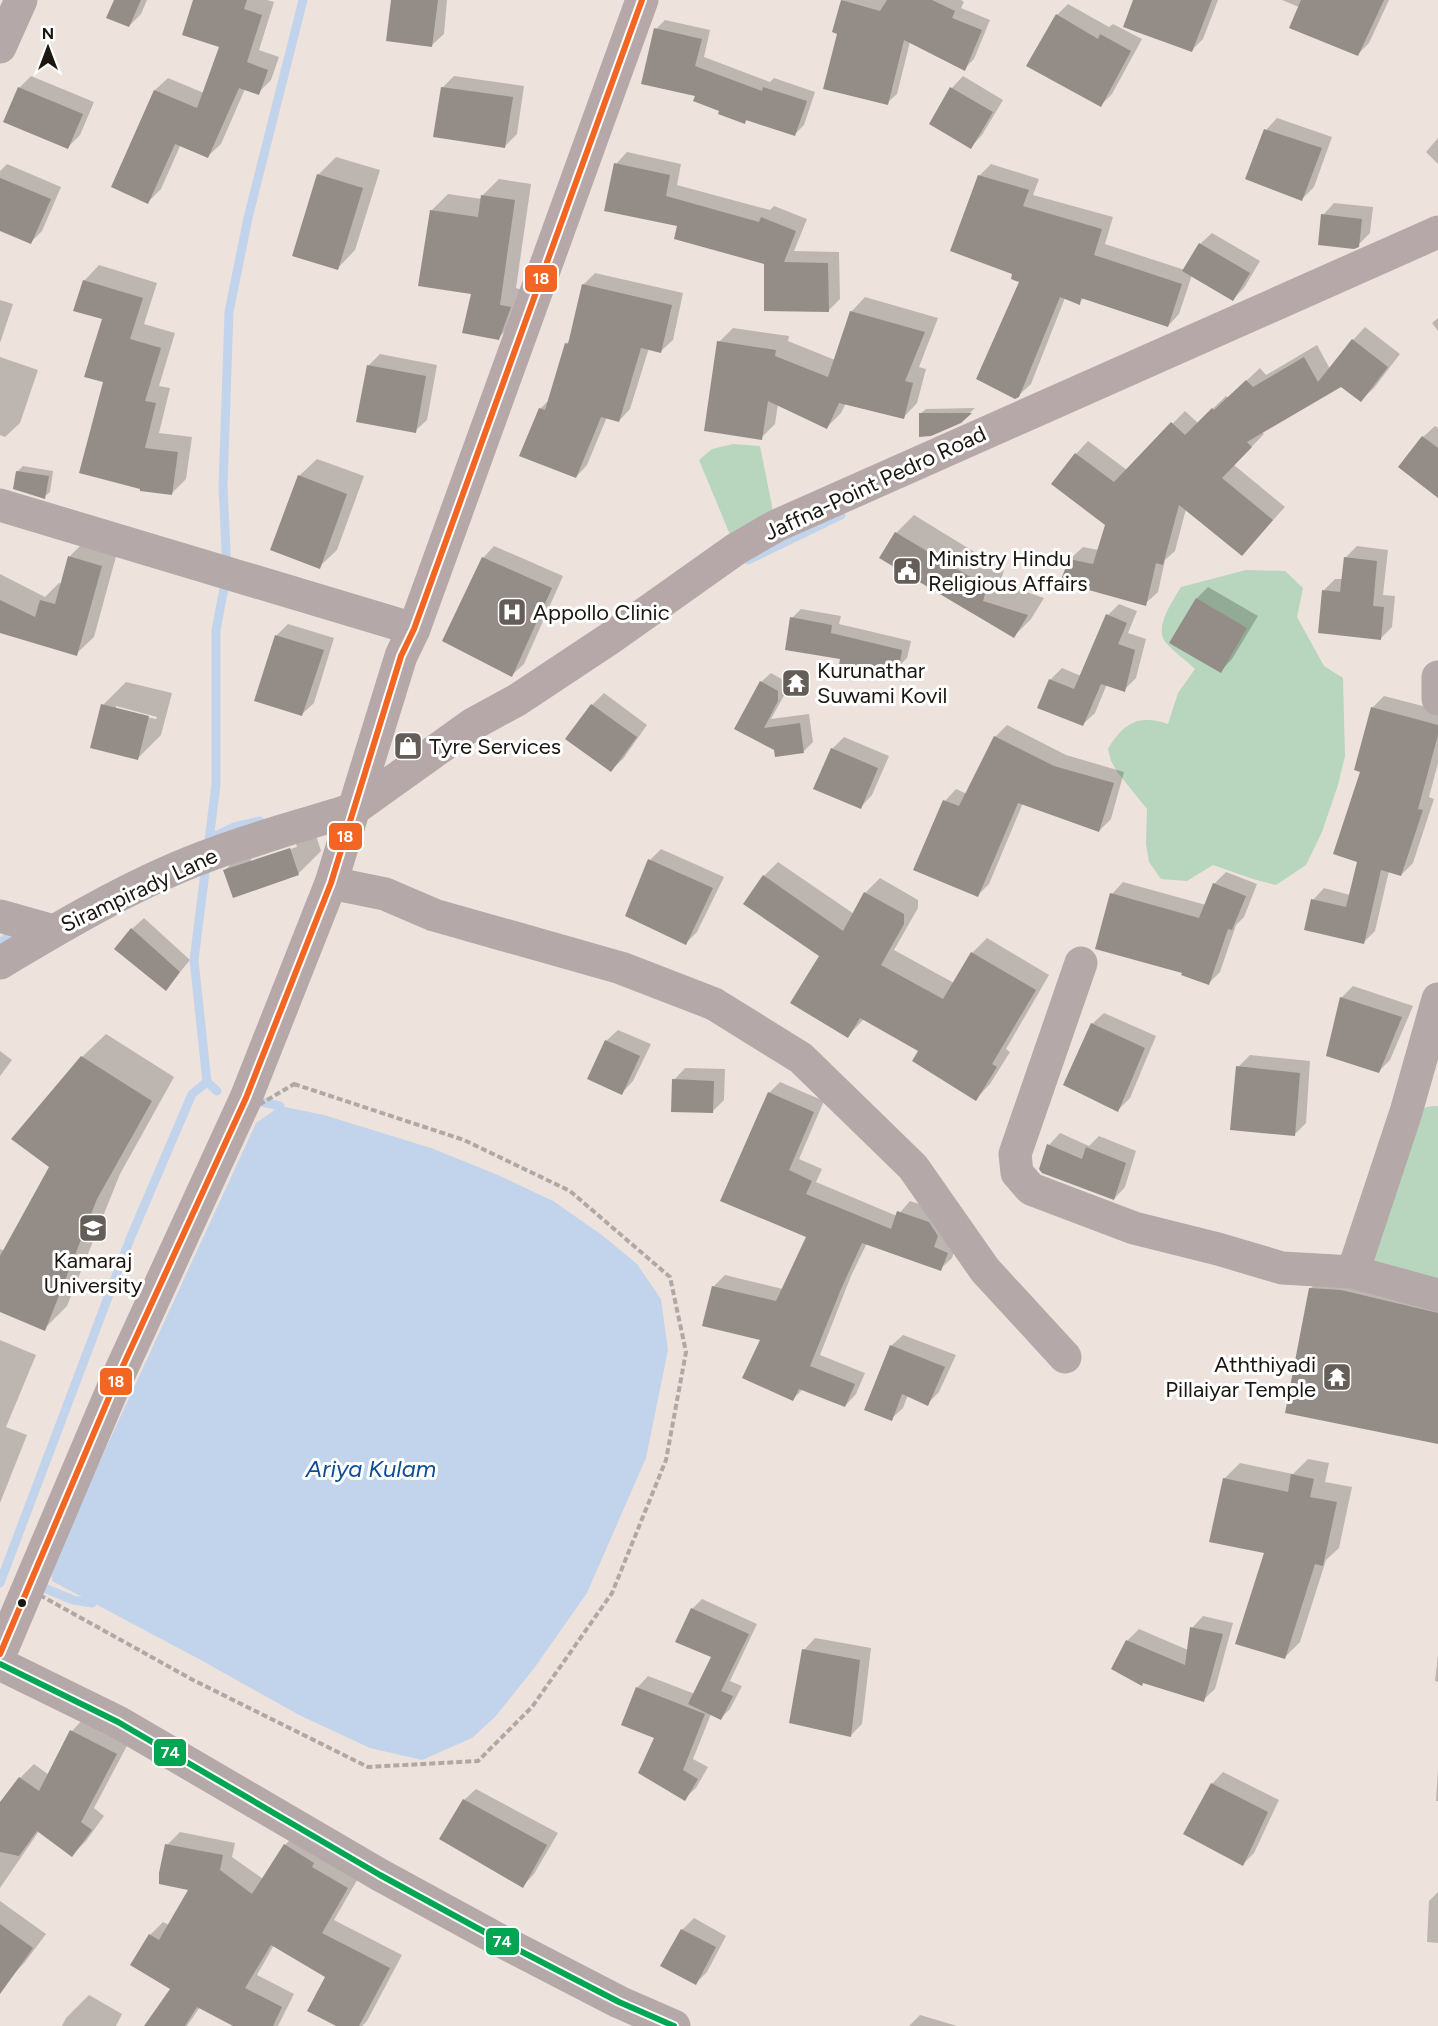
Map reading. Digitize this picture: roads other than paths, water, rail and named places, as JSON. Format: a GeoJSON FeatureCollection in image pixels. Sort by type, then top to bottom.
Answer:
{"type":"FeatureCollection","features":[{"type":"Feature","properties":{"kind":"main road"},"geometry":{"type":"LineString","coordinates":[[0,1654],[116,1381],[240,1112],[331,883],[401,656],[414,629],[642,0]]}},
{"type":"Feature","properties":{"kind":"main road","name":"Jaffna-Point Pedro Road"},"geometry":{"type":"LineString","coordinates":[[354,809],[473,724],[517,700],[609,639],[736,549],[776,526],[1438,232]]}},
{"type":"Feature","properties":{"kind":"street"},"geometry":{"type":"LineString","coordinates":[[0,47],[21,0]]}},
{"type":"Feature","properties":{"kind":"street"},"geometry":{"type":"LineString","coordinates":[[0,505],[414,629]]}},
{"type":"Feature","properties":{"kind":"street"},"geometry":{"type":"LineString","coordinates":[[1438,677],[1438,699]]}},
{"type":"Feature","properties":{"kind":"street","name":"Sirampirady Lane"},"geometry":{"type":"LineString","coordinates":[[0,963],[54,931],[159,876],[213,853],[354,809]]}},
{"type":"Feature","properties":{"kind":"street"},"geometry":{"type":"LineString","coordinates":[[331,883],[385,894],[434,915],[621,968],[714,1004],[801,1058],[913,1167],[985,1270],[1065,1357]]}},
{"type":"Feature","properties":{"kind":"street"},"geometry":{"type":"LineString","coordinates":[[0,916],[54,931]]}},
{"type":"Feature","properties":{"kind":"street"},"geometry":{"type":"LineString","coordinates":[[1081,963],[1015,1154],[1017,1173],[1031,1189],[1134,1228],[1282,1268],[1353,1272],[1438,1295]]}},
{"type":"Feature","properties":{"kind":"street"},"geometry":{"type":"LineString","coordinates":[[1353,1272],[1406,1112],[1438,999]]}},
{"type":"Feature","properties":{"kind":"street"},"geometry":{"type":"LineString","coordinates":[[0,1664],[118,1722],[380,1875],[529,1956],[619,2002],[674,2026]]}},
{"type":"Feature","properties":{"kind":"water","name":"Ariya Kulam"},"geometry":{"type":"Polygon","coordinates":[[[280,1106],[324,1115],[431,1148],[498,1175],[553,1201],[602,1235],[637,1264],[661,1299],[668,1350],[646,1458],[587,1593],[535,1667],[495,1717],[472,1738],[422,1760],[370,1748],[299,1715],[52,1581],[51,1567],[256,1123],[280,1106]]]}},
{"type":"Feature","properties":{"kind":"waterway"},"geometry":{"type":"LineString","coordinates":[[208,848],[216,785],[216,630],[227,573],[223,486],[229,312],[248,218],[303,0]]}},
{"type":"Feature","properties":{"kind":"waterway"},"geometry":{"type":"LineString","coordinates":[[748,560],[841,515]]}},
{"type":"Feature","properties":{"kind":"waterway"},"geometry":{"type":"LineString","coordinates":[[211,838],[234,827],[260,821]]}},
{"type":"Feature","properties":{"kind":"waterway"},"geometry":{"type":"LineString","coordinates":[[206,865],[194,960],[207,1082],[217,1091]]}},
{"type":"Feature","properties":{"kind":"waterway"},"geometry":{"type":"LineString","coordinates":[[0,943],[17,930]]}},
{"type":"Feature","properties":{"kind":"waterway"},"geometry":{"type":"LineString","coordinates":[[0,1583],[130,1239],[192,1094],[207,1082]]}},
{"type":"Feature","properties":{"kind":"waterway"},"geometry":{"type":"LineString","coordinates":[[257,1094],[257,1101],[280,1106]]}},
{"type":"Feature","properties":{"kind":"waterway"},"geometry":{"type":"LineString","coordinates":[[42,1587],[73,1600],[92,1603]]}},
{"type":"Feature","properties":{"kind":"place","name":"Ministry Hindu Religious Affairs"},"geometry":{"type":"Point","coordinates":[907,571]}},
{"type":"Feature","properties":{"kind":"place","name":"Appollo Clinic"},"geometry":{"type":"Point","coordinates":[512,612]}},
{"type":"Feature","properties":{"kind":"place","name":"Kurunathar Suwami Kovil"},"geometry":{"type":"Point","coordinates":[796,683]}},
{"type":"Feature","properties":{"kind":"place","name":"Tyre Services"},"geometry":{"type":"Point","coordinates":[408,746]}},
{"type":"Feature","properties":{"kind":"place","name":"Kamaraj University"},"geometry":{"type":"Point","coordinates":[93,1228]}},
{"type":"Feature","properties":{"kind":"place","name":"Aththiyadi Pillaiyar Temple"},"geometry":{"type":"Point","coordinates":[1337,1377]}}]}
